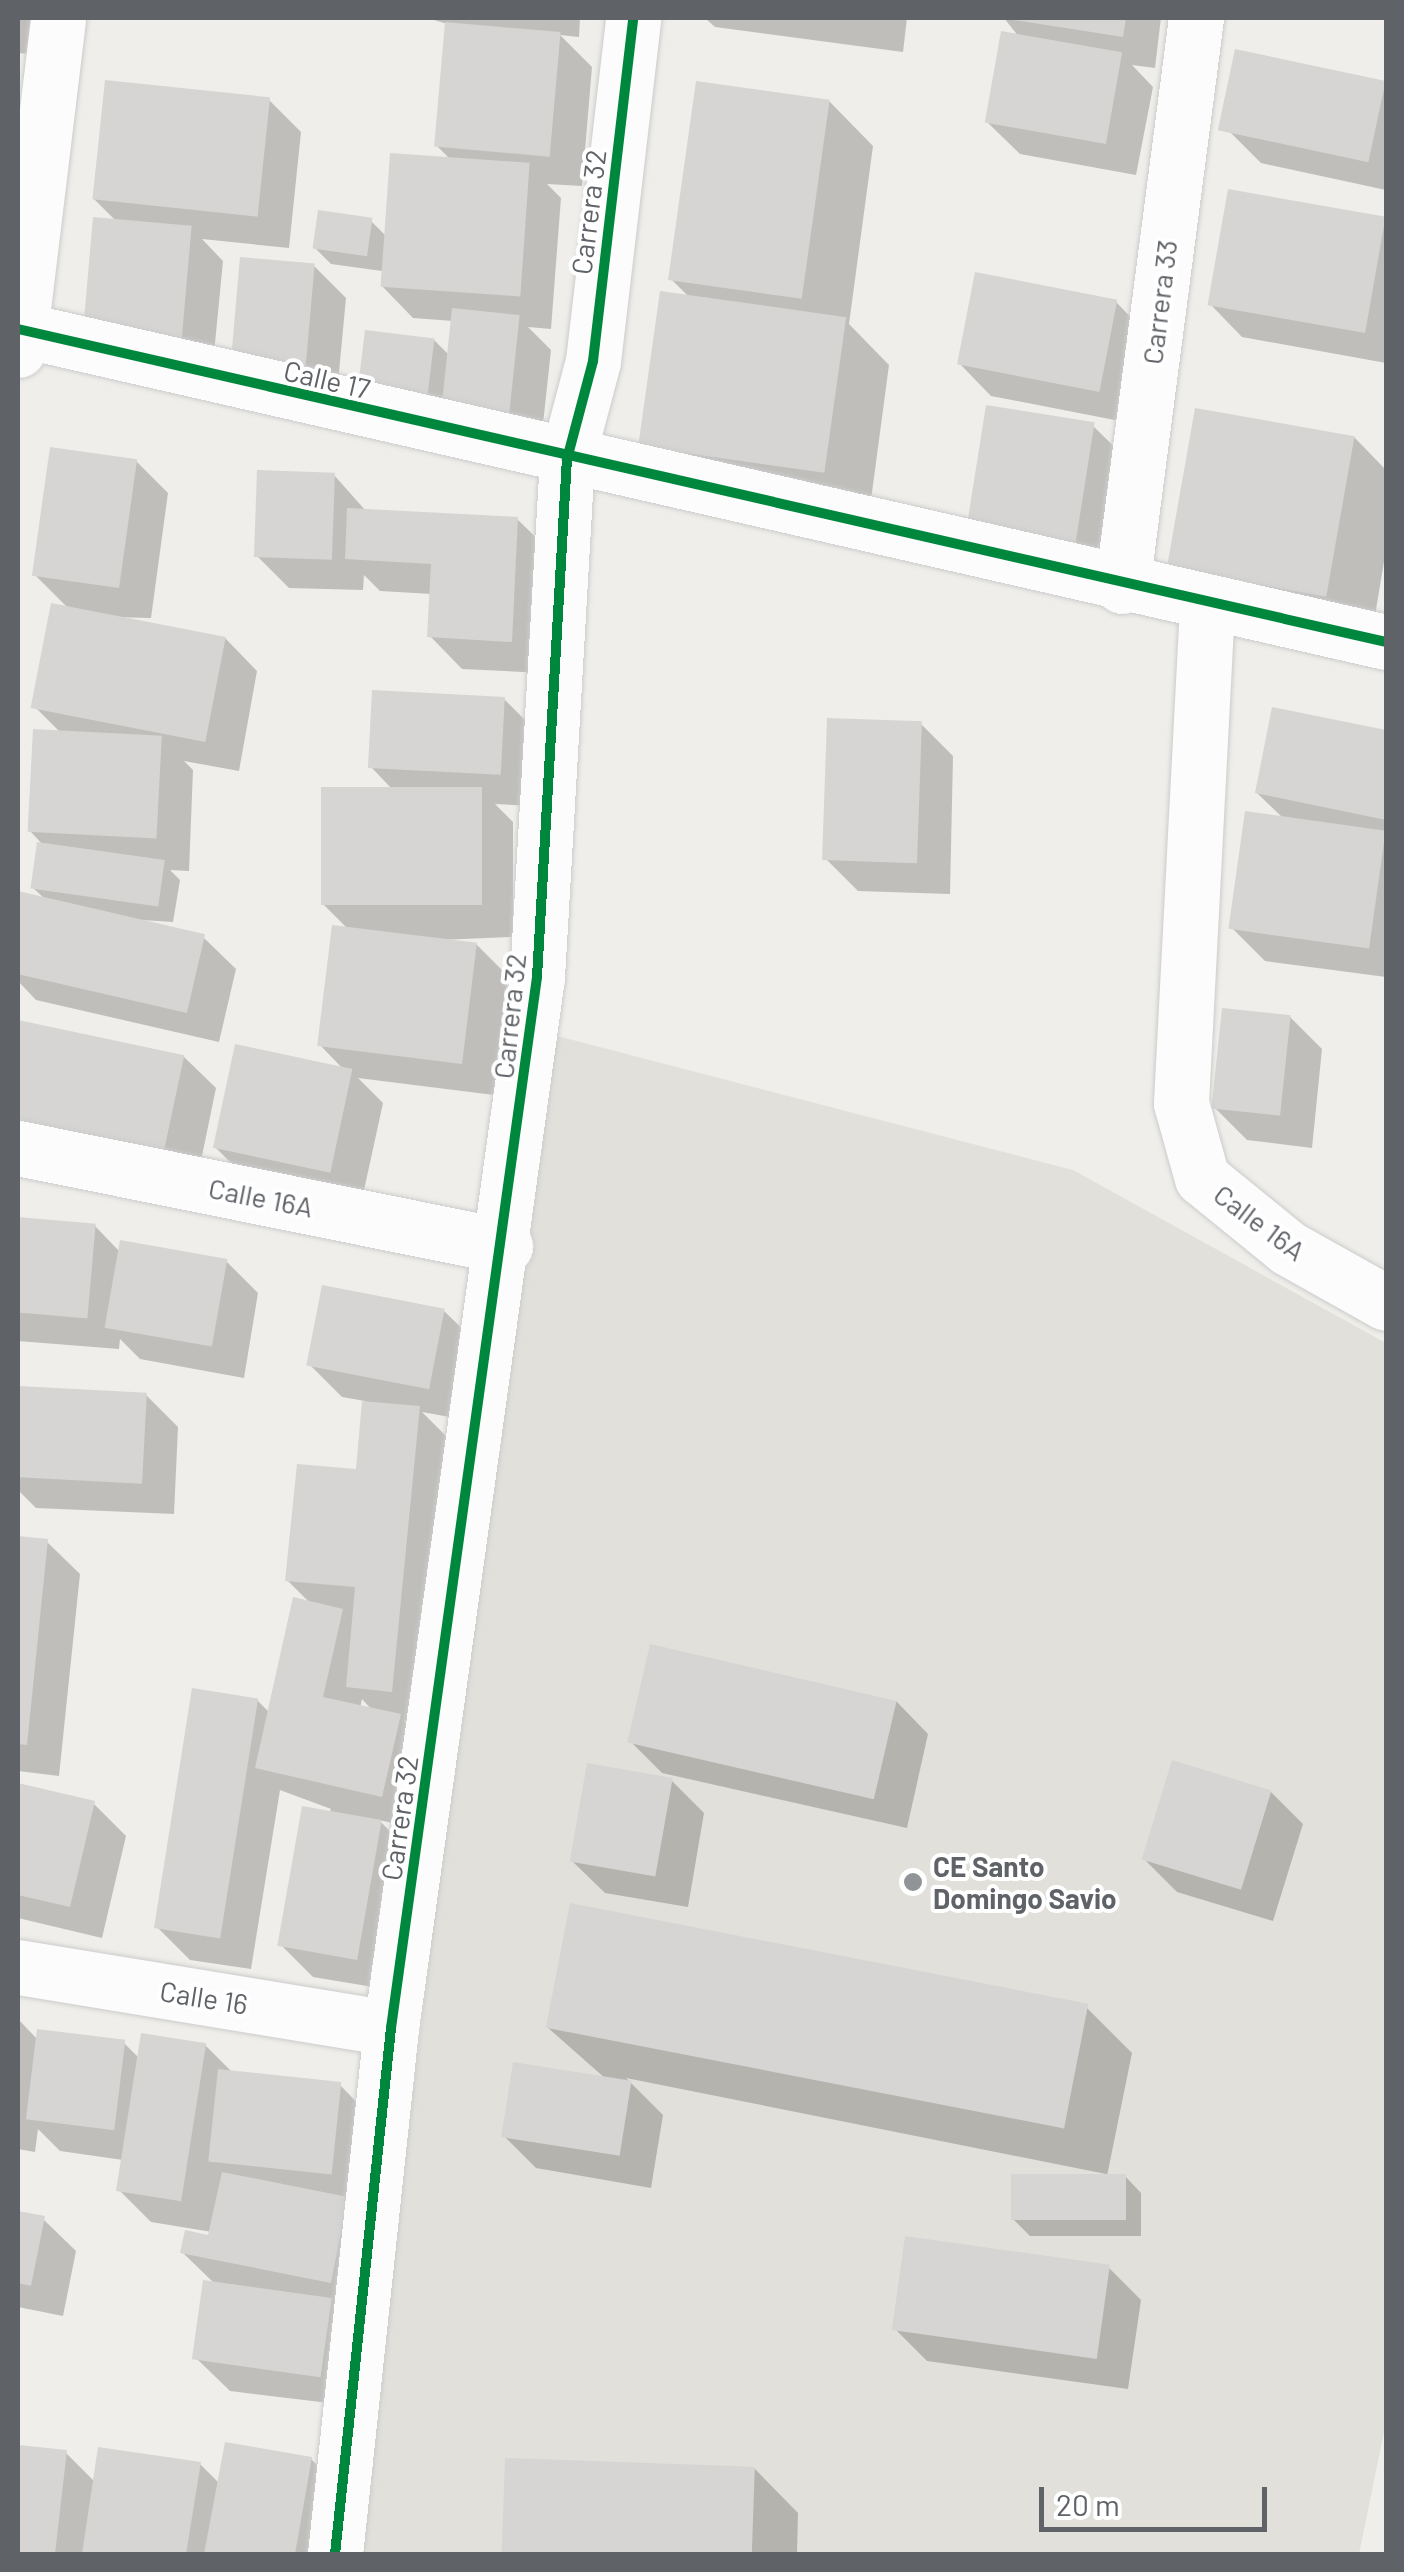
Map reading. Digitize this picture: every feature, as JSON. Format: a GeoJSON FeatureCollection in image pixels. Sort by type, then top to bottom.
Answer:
{"type":"FeatureCollection","features":[{"type":"Feature","properties":{"kind":"street"},"geometry":{"type":"LineString","coordinates":[[18,336],[58,18]]}},
{"type":"Feature","properties":{"kind":"street","name":"Carrera 32"},"geometry":{"type":"LineString","coordinates":[[335,2554],[391,2028],[505,1246],[537,977],[567,459],[594,360],[633,18]]}},
{"type":"Feature","properties":{"kind":"street","name":"Carrera 33"},"geometry":{"type":"LineString","coordinates":[[1122,586],[1196,18]]}},
{"type":"Feature","properties":{"kind":"street","name":"Calle 17"},"geometry":{"type":"LineString","coordinates":[[18,336],[1207,606],[1386,642]]}},
{"type":"Feature","properties":{"kind":"street","name":"Calle 16A"},"geometry":{"type":"LineString","coordinates":[[1207,606],[1181,1103],[1202,1178],[1288,1248],[1386,1304]]}},
{"type":"Feature","properties":{"kind":"street","name":"Calle 16A"},"geometry":{"type":"LineString","coordinates":[[18,1148],[505,1246]]}},
{"type":"Feature","properties":{"kind":"street","name":"Calle 16"},"geometry":{"type":"LineString","coordinates":[[18,1966],[391,2028]]}},
{"type":"Feature","properties":{"kind":"shaded area","name":"CE Santo Domingo Savio"},"geometry":{"type":"Polygon","coordinates":[[[542,1032],[1073,1170],[1386,1343],[1386,2422],[1359,2554],[357,2554],[542,1032]]]}},
{"type":"Feature","properties":{"kind":"building"},"geometry":{"type":"Polygon","coordinates":[[[1002,18],[1126,18],[1123,37],[1002,18]]]}},
{"type":"Feature","properties":{"kind":"building"},"geometry":{"type":"Polygon","coordinates":[[[445,22],[561,32],[550,157],[434,147],[445,22]]]}},
{"type":"Feature","properties":{"kind":"building"},"geometry":{"type":"Polygon","coordinates":[[[1001,31],[1122,52],[1106,144],[985,123],[1001,31]]]}},
{"type":"Feature","properties":{"kind":"building"},"geometry":{"type":"Polygon","coordinates":[[[1235,49],[1386,81],[1368,162],[1218,130],[1235,49]]]}},
{"type":"Feature","properties":{"kind":"building"},"geometry":{"type":"Polygon","coordinates":[[[105,80],[270,97],[258,217],[92,199],[105,80]]]}},
{"type":"Feature","properties":{"kind":"building"},"geometry":{"type":"Polygon","coordinates":[[[696,81],[830,100],[802,299],[668,280],[696,81]]]}},
{"type":"Feature","properties":{"kind":"building"},"geometry":{"type":"Polygon","coordinates":[[[390,153],[530,163],[520,296],[381,287],[390,153]]]}},
{"type":"Feature","properties":{"kind":"building"},"geometry":{"type":"Polygon","coordinates":[[[1228,189],[1386,217],[1365,333],[1208,305],[1228,189]]]}},
{"type":"Feature","properties":{"kind":"building"},"geometry":{"type":"Polygon","coordinates":[[[318,210],[372,218],[367,256],[313,249],[318,210]]]}},
{"type":"Feature","properties":{"kind":"building"},"geometry":{"type":"Polygon","coordinates":[[[93,217],[192,226],[181,342],[83,334],[93,217]]]}},
{"type":"Feature","properties":{"kind":"building"},"geometry":{"type":"Polygon","coordinates":[[[240,257],[315,264],[305,372],[231,366],[240,257]]]}},
{"type":"Feature","properties":{"kind":"building"},"geometry":{"type":"Polygon","coordinates":[[[975,272],[1117,300],[1099,392],[957,364],[975,272]]]}},
{"type":"Feature","properties":{"kind":"building"},"geometry":{"type":"Polygon","coordinates":[[[660,291],[846,317],[824,473],[638,446],[660,291]]]}},
{"type":"Feature","properties":{"kind":"building"},"geometry":{"type":"Polygon","coordinates":[[[452,308],[520,315],[509,414],[442,406],[452,308]]]}},
{"type":"Feature","properties":{"kind":"building"},"geometry":{"type":"Polygon","coordinates":[[[365,330],[434,339],[427,396],[358,388],[365,330]]]}},
{"type":"Feature","properties":{"kind":"building"},"geometry":{"type":"Polygon","coordinates":[[[986,405],[1095,422],[1075,546],[966,528],[986,405]]]}},
{"type":"Feature","properties":{"kind":"building"},"geometry":{"type":"Polygon","coordinates":[[[1195,408],[1355,436],[1326,597],[1167,569],[1195,408]]]}},
{"type":"Feature","properties":{"kind":"building"},"geometry":{"type":"Polygon","coordinates":[[[50,447],[137,459],[119,588],[32,576],[50,447]]]}},
{"type":"Feature","properties":{"kind":"building"},"geometry":{"type":"Polygon","coordinates":[[[257,470],[335,473],[332,560],[254,557],[257,470]]]}},
{"type":"Feature","properties":{"kind":"building"},"geometry":{"type":"Polygon","coordinates":[[[347,508],[518,517],[512,642],[427,637],[431,564],[345,559],[347,508]]]}},
{"type":"Feature","properties":{"kind":"building"},"geometry":{"type":"Polygon","coordinates":[[[51,603],[226,637],[205,742],[31,708],[51,603]]]}},
{"type":"Feature","properties":{"kind":"building"},"geometry":{"type":"Polygon","coordinates":[[[372,690],[505,697],[501,775],[368,768],[372,690]]]}},
{"type":"Feature","properties":{"kind":"building"},"geometry":{"type":"Polygon","coordinates":[[[1272,707],[1386,730],[1386,820],[1255,793],[1272,707]]]}},
{"type":"Feature","properties":{"kind":"building"},"geometry":{"type":"Polygon","coordinates":[[[827,718],[922,721],[917,863],[822,860],[827,718]]]}},
{"type":"Feature","properties":{"kind":"building"},"geometry":{"type":"Polygon","coordinates":[[[33,729],[162,736],[156,839],[28,832],[33,729]]]}},
{"type":"Feature","properties":{"kind":"building"},"geometry":{"type":"Polygon","coordinates":[[[321,787],[482,787],[482,905],[321,905],[321,787]]]}},
{"type":"Feature","properties":{"kind":"building"},"geometry":{"type":"Polygon","coordinates":[[[1245,811],[1386,831],[1369,949],[1228,929],[1245,811]]]}},
{"type":"Feature","properties":{"kind":"building"},"geometry":{"type":"Polygon","coordinates":[[[37,842],[165,860],[158,906],[30,889],[37,842]]]}},
{"type":"Feature","properties":{"kind":"building"},"geometry":{"type":"Polygon","coordinates":[[[18,891],[205,934],[187,1013],[18,974],[18,891]]]}},
{"type":"Feature","properties":{"kind":"building"},"geometry":{"type":"Polygon","coordinates":[[[332,925],[477,943],[462,1064],[317,1046],[332,925]]]}},
{"type":"Feature","properties":{"kind":"building"},"geometry":{"type":"Polygon","coordinates":[[[1222,1008],[1291,1015],[1280,1116],[1211,1108],[1222,1008]]]}},
{"type":"Feature","properties":{"kind":"building"},"geometry":{"type":"Polygon","coordinates":[[[18,1020],[184,1055],[162,1158],[18,1127],[18,1020]]]}},
{"type":"Feature","properties":{"kind":"building"},"geometry":{"type":"Polygon","coordinates":[[[235,1044],[352,1069],[330,1173],[213,1148],[235,1044]]]}},
{"type":"Feature","properties":{"kind":"building"},"geometry":{"type":"Polygon","coordinates":[[[18,1217],[96,1224],[87,1318],[18,1312],[18,1217]]]}},
{"type":"Feature","properties":{"kind":"building"},"geometry":{"type":"Polygon","coordinates":[[[120,1240],[227,1259],[212,1347],[105,1328],[120,1240]]]}},
{"type":"Feature","properties":{"kind":"building"},"geometry":{"type":"Polygon","coordinates":[[[322,1285],[445,1309],[429,1389],[306,1365],[322,1285]]]}},
{"type":"Feature","properties":{"kind":"building"},"geometry":{"type":"Polygon","coordinates":[[[18,1386],[147,1393],[142,1484],[18,1477],[18,1386]]]}},
{"type":"Feature","properties":{"kind":"building"},"geometry":{"type":"Polygon","coordinates":[[[362,1401],[420,1406],[392,1692],[346,1687],[355,1587],[285,1581],[297,1464],[356,1469],[362,1401]]]}},
{"type":"Feature","properties":{"kind":"building"},"geometry":{"type":"Polygon","coordinates":[[[18,1536],[48,1539],[27,1745],[18,1744],[18,1536]]]}},
{"type":"Feature","properties":{"kind":"building"},"geometry":{"type":"Polygon","coordinates":[[[293,1597],[343,1609],[323,1697],[401,1714],[382,1797],[255,1768],[293,1597]]]}},
{"type":"Feature","properties":{"kind":"building"},"geometry":{"type":"Polygon","coordinates":[[[650,1644],[897,1701],[874,1799],[627,1742],[650,1644]]]}},
{"type":"Feature","properties":{"kind":"building"},"geometry":{"type":"Polygon","coordinates":[[[192,1688],[258,1698],[220,1938],[154,1928],[192,1688]]]}},
{"type":"Feature","properties":{"kind":"building"},"geometry":{"type":"Polygon","coordinates":[[[1172,1760],[1271,1790],[1241,1890],[1142,1859],[1172,1760]]]}},
{"type":"Feature","properties":{"kind":"building"},"geometry":{"type":"Polygon","coordinates":[[[587,1763],[673,1778],[655,1877],[570,1861],[587,1763]]]}},
{"type":"Feature","properties":{"kind":"building"},"geometry":{"type":"Polygon","coordinates":[[[18,1783],[95,1801],[70,1907],[18,1895],[18,1783]]]}},
{"type":"Feature","properties":{"kind":"building"},"geometry":{"type":"Polygon","coordinates":[[[302,1806],[382,1820],[357,1960],[277,1946],[302,1806]]]}},
{"type":"Feature","properties":{"kind":"building"},"geometry":{"type":"Polygon","coordinates":[[[570,1903],[1088,2004],[1064,2128],[546,2028],[570,1903]]]}},
{"type":"Feature","properties":{"kind":"building"},"geometry":{"type":"Polygon","coordinates":[[[37,2029],[125,2040],[114,2130],[26,2119],[37,2029]]]}},
{"type":"Feature","properties":{"kind":"building"},"geometry":{"type":"Polygon","coordinates":[[[141,2033],[206,2043],[181,2201],[116,2191],[141,2033]]]}},
{"type":"Feature","properties":{"kind":"building"},"geometry":{"type":"Polygon","coordinates":[[[513,2062],[632,2081],[620,2156],[501,2137],[513,2062]]]}},
{"type":"Feature","properties":{"kind":"building"},"geometry":{"type":"Polygon","coordinates":[[[218,2069],[341,2082],[332,2174],[208,2161],[218,2069]]]}},
{"type":"Feature","properties":{"kind":"building"},"geometry":{"type":"Polygon","coordinates":[[[222,2172],[348,2197],[331,2283],[180,2253],[185,2230],[208,2235],[222,2172]]]}},
{"type":"Feature","properties":{"kind":"building"},"geometry":{"type":"Polygon","coordinates":[[[1011,2174],[1126,2174],[1126,2220],[1011,2220],[1011,2174]]]}},
{"type":"Feature","properties":{"kind":"building"},"geometry":{"type":"Polygon","coordinates":[[[18,2211],[45,2216],[31,2286],[18,2283],[18,2211]]]}},
{"type":"Feature","properties":{"kind":"building"},"geometry":{"type":"Polygon","coordinates":[[[905,2236],[1110,2265],[1097,2359],[892,2330],[905,2236]]]}},
{"type":"Feature","properties":{"kind":"building"},"geometry":{"type":"Polygon","coordinates":[[[203,2280],[332,2298],[321,2377],[192,2359],[203,2280]]]}},
{"type":"Feature","properties":{"kind":"building"},"geometry":{"type":"Polygon","coordinates":[[[225,2442],[312,2457],[295,2554],[204,2554],[225,2442]]]}},
{"type":"Feature","properties":{"kind":"building"},"geometry":{"type":"Polygon","coordinates":[[[18,2445],[67,2450],[55,2554],[18,2554],[18,2445]]]}},
{"type":"Feature","properties":{"kind":"building"},"geometry":{"type":"Polygon","coordinates":[[[98,2447],[201,2462],[186,2554],[82,2554],[98,2447]]]}},
{"type":"Feature","properties":{"kind":"building"},"geometry":{"type":"Polygon","coordinates":[[[505,2458],[755,2467],[752,2554],[502,2554],[505,2458]]]}},
{"type":"Feature","properties":{"kind":"cycle path"},"geometry":{"type":"LineString","coordinates":[[335,2554],[391,2028],[537,977],[567,459],[593,361],[633,18]]}},
{"type":"Feature","properties":{"kind":"cycle path"},"geometry":{"type":"LineString","coordinates":[[18,329],[1386,642]]}},
{"type":"Feature","properties":{"kind":"place","name":"CE Santo Domingo Savio"},"geometry":{"type":"Point","coordinates":[913,1882]}}]}
